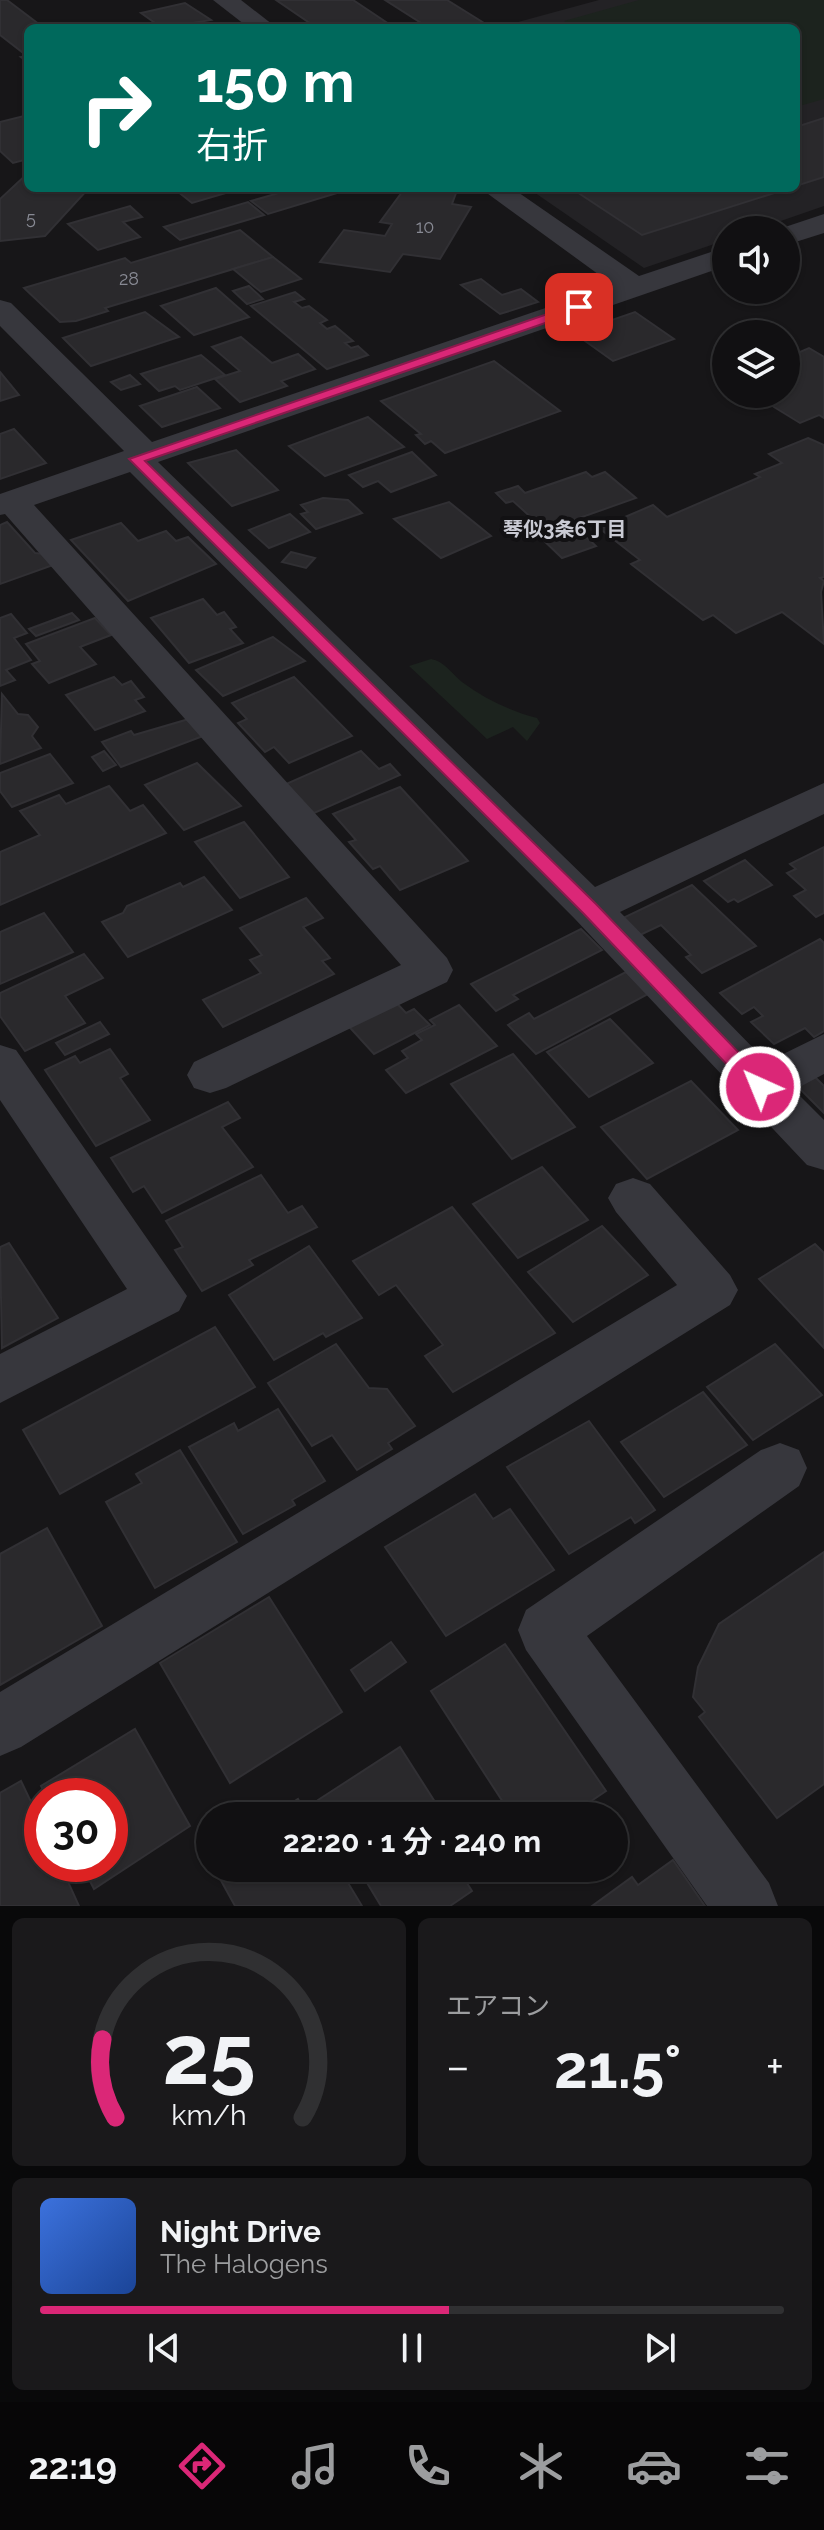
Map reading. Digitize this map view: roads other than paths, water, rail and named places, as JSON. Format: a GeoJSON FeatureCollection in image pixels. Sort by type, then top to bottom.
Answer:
{"type":"FeatureCollection","features":[{"type":"Feature","properties":{"kind":"street"},"geometry":{"type":"LineString","coordinates":[[225,0],[259,24]]}},
{"type":"Feature","properties":{"kind":"street"},"geometry":{"type":"LineString","coordinates":[[500,192],[636,287]]}},
{"type":"Feature","properties":{"kind":"street"},"geometry":{"type":"LineString","coordinates":[[800,231],[824,223]]}},
{"type":"Feature","properties":{"kind":"street"},"geometry":{"type":"LineString","coordinates":[[210,1075],[431,970],[6,503],[712,261]]}},
{"type":"Feature","properties":{"kind":"street"},"geometry":{"type":"LineString","coordinates":[[0,309],[141,457],[590,908],[824,1151]]}},
{"type":"Feature","properties":{"kind":"street"},"geometry":{"type":"LineString","coordinates":[[590,908],[824,797]]}},
{"type":"Feature","properties":{"kind":"street"},"geometry":{"type":"LineString","coordinates":[[760,1087],[824,1052]]}},
{"type":"Feature","properties":{"kind":"street"},"geometry":{"type":"LineString","coordinates":[[0,1063],[161,1296],[0,1380]]}},
{"type":"Feature","properties":{"kind":"street"},"geometry":{"type":"LineString","coordinates":[[0,1726],[712,1290],[633,1198]]}},
{"type":"Feature","properties":{"kind":"street"},"geometry":{"type":"LineString","coordinates":[[746,1906],[547,1630],[780,1468]]}},
{"type":"Feature","properties":{"kind":"district","name":"琴似3条6丁目"},"geometry":{"type":"Point","coordinates":[565,529]}}]}
